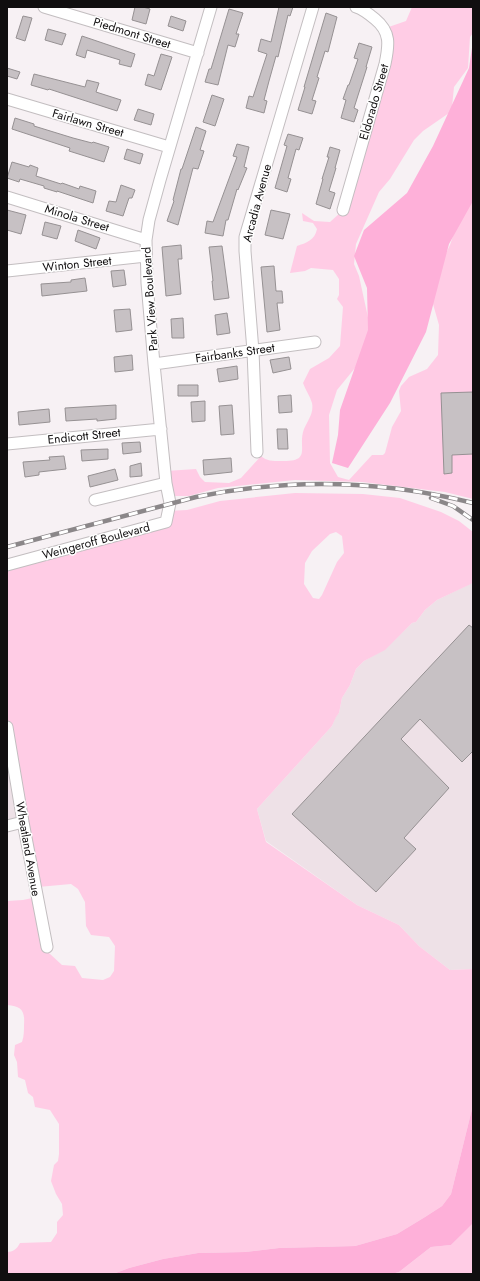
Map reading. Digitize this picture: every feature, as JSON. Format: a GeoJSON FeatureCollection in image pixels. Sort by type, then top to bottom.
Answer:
{"type":"FeatureCollection","features":[{"type":"Feature","properties":{"kind":"street","name":"Piedmont Street"},"geometry":{"type":"LineString","coordinates":[[44,7],[198,53]]}},
{"type":"Feature","properties":{"kind":"street","name":"Park View Boulevard"},"geometry":{"type":"LineString","coordinates":[[170,503],[166,483],[154,364],[147,282],[146,240],[149,220],[169,147],[211,7]]}},
{"type":"Feature","properties":{"kind":"street","name":"Arcadia Avenue"},"geometry":{"type":"LineString","coordinates":[[257,452],[253,351],[246,282],[245,237],[313,7]]}},
{"type":"Feature","properties":{"kind":"street","name":"Eldorado Street"},"geometry":{"type":"LineString","coordinates":[[343,210],[388,50],[387,36],[383,26],[370,15],[356,7]]}},
{"type":"Feature","properties":{"kind":"street","name":"Fairlawn Street"},"geometry":{"type":"LineString","coordinates":[[7,99],[169,147]]}},
{"type":"Feature","properties":{"kind":"street","name":"Minola Street"},"geometry":{"type":"LineString","coordinates":[[7,197],[146,240]]}},
{"type":"Feature","properties":{"kind":"street","name":"Winton Street"},"geometry":{"type":"LineString","coordinates":[[7,271],[146,256]]}},
{"type":"Feature","properties":{"kind":"street","name":"Fairbanks Street"},"geometry":{"type":"LineString","coordinates":[[154,364],[315,342]]}},
{"type":"Feature","properties":{"kind":"street","name":"Endicott Street"},"geometry":{"type":"LineString","coordinates":[[7,444],[161,429]]}},
{"type":"Feature","properties":{"kind":"street"},"geometry":{"type":"LineString","coordinates":[[95,500],[166,483]]}},
{"type":"Feature","properties":{"kind":"street","name":"Weingeroff Boulevard"},"geometry":{"type":"LineString","coordinates":[[7,565],[166,522],[170,503]]}},
{"type":"Feature","properties":{"kind":"street","name":"Wheatland Avenue"},"geometry":{"type":"LineString","coordinates":[[7,727],[23,822],[47,947]]}},
{"type":"Feature","properties":{"kind":"street"},"geometry":{"type":"LineString","coordinates":[[7,826],[23,822]]}},
{"type":"Feature","properties":{"kind":"shaded area"},"geometry":{"type":"Polygon","coordinates":[[[412,7],[473,7],[473,33],[470,37],[468,68],[454,87],[452,107],[449,113],[423,131],[414,140],[390,179],[379,192],[356,244],[354,264],[359,276],[369,322],[367,342],[355,368],[337,390],[329,415],[330,463],[338,477],[349,480],[372,455],[383,455],[385,453],[392,427],[401,411],[399,391],[401,386],[409,377],[427,369],[438,355],[439,325],[431,297],[431,285],[450,245],[467,194],[473,183],[473,392],[445,474],[452,473],[452,455],[473,454],[473,499],[445,492],[362,482],[295,480],[218,488],[189,496],[167,496],[166,471],[196,469],[200,477],[205,482],[229,483],[241,478],[261,456],[270,460],[291,461],[300,456],[302,452],[302,436],[312,407],[311,400],[303,383],[310,369],[329,358],[340,346],[343,307],[337,299],[339,295],[339,279],[333,270],[311,268],[305,271],[290,273],[297,246],[312,238],[317,229],[313,223],[303,221],[302,213],[314,221],[330,222],[340,213],[388,49],[380,30],[406,21],[412,7]]]}},
{"type":"Feature","properties":{"kind":"shaded area"},"geometry":{"type":"Polygon","coordinates":[[[473,41],[473,201],[449,244],[426,332],[390,403],[348,468],[332,463],[338,435],[340,410],[368,330],[367,288],[354,256],[364,230],[407,193],[433,146],[469,68],[473,41]]]}},
{"type":"Feature","properties":{"kind":"shaded area"},"geometry":{"type":"Polygon","coordinates":[[[295,493],[363,494],[400,498],[441,512],[459,521],[473,532],[473,583],[437,600],[425,610],[416,622],[412,623],[385,650],[364,661],[356,669],[350,685],[342,698],[339,713],[332,726],[257,809],[266,842],[357,905],[399,925],[419,946],[450,970],[473,969],[473,1105],[451,1194],[442,1206],[397,1234],[355,1246],[279,1248],[245,1252],[198,1253],[163,1259],[113,1274],[7,1274],[7,1252],[15,1250],[20,1243],[51,1242],[57,1233],[57,1222],[63,1215],[62,1204],[51,1181],[54,1165],[58,1161],[59,1154],[59,1124],[50,1110],[35,1107],[33,1097],[28,1093],[25,1080],[18,1077],[17,1062],[14,1055],[15,1045],[23,1040],[24,1016],[22,1010],[19,1008],[7,1005],[7,901],[37,897],[49,953],[62,965],[75,966],[82,978],[103,980],[110,977],[114,971],[115,946],[109,937],[91,935],[86,926],[85,902],[78,889],[71,884],[38,887],[7,723],[7,568],[162,528],[167,511],[187,510],[220,501],[295,493]],[[336,532],[330,534],[312,551],[305,563],[304,584],[313,598],[319,599],[322,595],[337,562],[344,553],[342,536],[336,532]]]}},
{"type":"Feature","properties":{"kind":"shaded area"},"geometry":{"type":"Polygon","coordinates":[[[472,583],[473,969],[450,970],[419,946],[399,925],[357,905],[266,841],[257,809],[332,726],[336,716],[339,713],[342,698],[350,685],[356,669],[364,661],[385,649],[412,623],[416,622],[425,610],[437,600],[472,583]]]}},
{"type":"Feature","properties":{"kind":"shaded area"},"geometry":{"type":"Polygon","coordinates":[[[7,723],[24,817],[7,828],[7,723]]]}},
{"type":"Feature","properties":{"kind":"shaded area"},"geometry":{"type":"Polygon","coordinates":[[[473,1105],[472,1224],[451,1245],[431,1247],[399,1272],[392,1274],[113,1274],[163,1259],[198,1253],[245,1252],[279,1248],[355,1246],[397,1234],[442,1206],[451,1194],[473,1105]]]}},
{"type":"Feature","properties":{"kind":"shaded area"},"geometry":{"type":"Polygon","coordinates":[[[473,1221],[473,1274],[392,1274],[399,1272],[431,1247],[451,1245],[473,1221]]]}},
{"type":"Feature","properties":{"kind":"building"},"geometry":{"type":"Polygon","coordinates":[[[135,7],[150,9],[146,24],[132,20],[135,7]]]}},
{"type":"Feature","properties":{"kind":"building"},"geometry":{"type":"Polygon","coordinates":[[[279,7],[293,7],[290,16],[288,15],[278,57],[276,56],[269,81],[264,100],[267,101],[264,113],[246,108],[249,96],[253,97],[267,54],[258,51],[261,39],[271,42],[279,7]]]}},
{"type":"Feature","properties":{"kind":"building"},"geometry":{"type":"Polygon","coordinates":[[[229,9],[243,13],[236,34],[239,34],[235,47],[228,45],[218,85],[205,82],[209,69],[211,69],[229,9]]]}},
{"type":"Feature","properties":{"kind":"building"},"geometry":{"type":"Polygon","coordinates":[[[326,13],[337,17],[328,52],[325,51],[317,77],[319,78],[312,100],[316,101],[312,114],[298,110],[326,13]]]}},
{"type":"Feature","properties":{"kind":"building"},"geometry":{"type":"Polygon","coordinates":[[[23,16],[32,18],[25,41],[16,38],[23,16]]]}},
{"type":"Feature","properties":{"kind":"building"},"geometry":{"type":"Polygon","coordinates":[[[171,16],[186,21],[183,31],[168,26],[171,16]]]}},
{"type":"Feature","properties":{"kind":"building"},"geometry":{"type":"Polygon","coordinates":[[[48,29],[66,34],[62,45],[45,40],[48,29]]]}},
{"type":"Feature","properties":{"kind":"building"},"geometry":{"type":"Polygon","coordinates":[[[82,36],[135,54],[131,67],[119,64],[120,60],[87,50],[85,58],[76,55],[82,36]]]}},
{"type":"Feature","properties":{"kind":"building"},"geometry":{"type":"Polygon","coordinates":[[[359,43],[372,47],[354,108],[358,110],[354,122],[341,118],[346,100],[343,99],[358,59],[354,58],[359,43]]]}},
{"type":"Feature","properties":{"kind":"building"},"geometry":{"type":"Polygon","coordinates":[[[161,54],[172,57],[161,90],[145,85],[148,74],[154,76],[161,54]]]}},
{"type":"Feature","properties":{"kind":"building"},"geometry":{"type":"Polygon","coordinates":[[[7,68],[20,72],[17,79],[7,76],[7,68]]]}},
{"type":"Feature","properties":{"kind":"building"},"geometry":{"type":"Polygon","coordinates":[[[34,74],[85,87],[87,80],[99,83],[96,92],[121,100],[117,111],[49,89],[31,85],[34,74]]]}},
{"type":"Feature","properties":{"kind":"building"},"geometry":{"type":"Polygon","coordinates":[[[212,95],[224,99],[215,126],[203,122],[212,95]]]}},
{"type":"Feature","properties":{"kind":"building"},"geometry":{"type":"Polygon","coordinates":[[[138,109],[154,114],[151,125],[134,120],[138,109]]]}},
{"type":"Feature","properties":{"kind":"building"},"geometry":{"type":"Polygon","coordinates":[[[15,118],[34,124],[34,126],[109,147],[104,162],[69,151],[70,148],[12,129],[15,118]]]}},
{"type":"Feature","properties":{"kind":"building"},"geometry":{"type":"Polygon","coordinates":[[[196,127],[206,131],[200,150],[204,151],[198,169],[193,168],[178,225],[167,221],[174,201],[181,169],[196,127]]]}},
{"type":"Feature","properties":{"kind":"building"},"geometry":{"type":"Polygon","coordinates":[[[288,134],[303,138],[299,150],[296,149],[288,178],[291,179],[287,192],[275,188],[287,146],[284,145],[288,134]]]}},
{"type":"Feature","properties":{"kind":"building"},"geometry":{"type":"Polygon","coordinates":[[[237,144],[249,147],[244,167],[247,168],[238,190],[237,189],[228,220],[226,220],[223,236],[205,233],[207,221],[213,222],[237,157],[233,156],[237,144]]]}},
{"type":"Feature","properties":{"kind":"building"},"geometry":{"type":"Polygon","coordinates":[[[330,147],[340,150],[329,191],[335,193],[330,209],[316,204],[329,157],[327,157],[330,147]]]}},
{"type":"Feature","properties":{"kind":"building"},"geometry":{"type":"Polygon","coordinates":[[[127,149],[143,154],[140,164],[124,159],[127,149]]]}},
{"type":"Feature","properties":{"kind":"building"},"geometry":{"type":"Polygon","coordinates":[[[12,162],[38,168],[36,176],[79,189],[80,186],[96,191],[93,203],[20,179],[19,182],[7,178],[12,162]]]}},
{"type":"Feature","properties":{"kind":"building"},"geometry":{"type":"Polygon","coordinates":[[[121,185],[135,190],[132,198],[129,198],[123,216],[106,211],[109,201],[116,202],[121,185]]]}},
{"type":"Feature","properties":{"kind":"building"},"geometry":{"type":"Polygon","coordinates":[[[7,210],[26,215],[21,234],[7,230],[7,210]]]}},
{"type":"Feature","properties":{"kind":"building"},"geometry":{"type":"Polygon","coordinates":[[[271,210],[290,214],[283,239],[265,235],[271,210]]]}},
{"type":"Feature","properties":{"kind":"building"},"geometry":{"type":"Polygon","coordinates":[[[45,222],[61,226],[57,239],[42,235],[45,222]]]}},
{"type":"Feature","properties":{"kind":"building"},"geometry":{"type":"Polygon","coordinates":[[[78,230],[100,238],[96,249],[75,241],[78,230]]]}},
{"type":"Feature","properties":{"kind":"building"},"geometry":{"type":"Polygon","coordinates":[[[181,245],[182,259],[178,259],[181,294],[166,296],[162,247],[181,245]]]}},
{"type":"Feature","properties":{"kind":"building"},"geometry":{"type":"Polygon","coordinates":[[[222,246],[229,298],[214,300],[209,247],[222,246]]]}},
{"type":"Feature","properties":{"kind":"building"},"geometry":{"type":"Polygon","coordinates":[[[274,266],[276,291],[282,291],[283,303],[277,303],[280,330],[267,332],[261,267],[274,266]]]}},
{"type":"Feature","properties":{"kind":"building"},"geometry":{"type":"Polygon","coordinates":[[[124,270],[126,285],[113,287],[111,271],[124,270]]]}},
{"type":"Feature","properties":{"kind":"building"},"geometry":{"type":"Polygon","coordinates":[[[85,278],[87,291],[42,296],[41,284],[71,282],[71,280],[85,278]]]}},
{"type":"Feature","properties":{"kind":"building"},"geometry":{"type":"Polygon","coordinates":[[[130,309],[132,330],[116,332],[114,310],[130,309]]]}},
{"type":"Feature","properties":{"kind":"building"},"geometry":{"type":"Polygon","coordinates":[[[227,313],[230,333],[217,335],[215,315],[227,313]]]}},
{"type":"Feature","properties":{"kind":"building"},"geometry":{"type":"Polygon","coordinates":[[[183,318],[184,338],[172,338],[171,319],[183,318]]]}},
{"type":"Feature","properties":{"kind":"building"},"geometry":{"type":"Polygon","coordinates":[[[132,355],[133,370],[115,372],[114,357],[132,355]]]}},
{"type":"Feature","properties":{"kind":"building"},"geometry":{"type":"Polygon","coordinates":[[[289,357],[291,369],[273,373],[270,360],[289,357]]]}},
{"type":"Feature","properties":{"kind":"building"},"geometry":{"type":"Polygon","coordinates":[[[237,366],[238,379],[219,382],[217,369],[237,366]]]}},
{"type":"Feature","properties":{"kind":"building"},"geometry":{"type":"Polygon","coordinates":[[[178,385],[198,385],[198,396],[178,396],[178,385]]]}},
{"type":"Feature","properties":{"kind":"building"},"geometry":{"type":"Polygon","coordinates":[[[473,392],[473,454],[452,455],[452,473],[444,474],[441,393],[473,392]]]}},
{"type":"Feature","properties":{"kind":"building"},"geometry":{"type":"Polygon","coordinates":[[[291,395],[292,412],[279,413],[278,396],[291,395]]]}},
{"type":"Feature","properties":{"kind":"building"},"geometry":{"type":"Polygon","coordinates":[[[205,401],[205,421],[192,422],[191,402],[205,401]]]}},
{"type":"Feature","properties":{"kind":"building"},"geometry":{"type":"Polygon","coordinates":[[[116,405],[116,419],[97,421],[97,419],[66,421],[65,408],[116,405]]]}},
{"type":"Feature","properties":{"kind":"building"},"geometry":{"type":"Polygon","coordinates":[[[232,405],[234,434],[221,435],[219,406],[232,405]]]}},
{"type":"Feature","properties":{"kind":"building"},"geometry":{"type":"Polygon","coordinates":[[[49,409],[50,422],[19,425],[18,412],[49,409]]]}},
{"type":"Feature","properties":{"kind":"building"},"geometry":{"type":"Polygon","coordinates":[[[277,429],[287,429],[288,449],[278,449],[277,429]]]}},
{"type":"Feature","properties":{"kind":"building"},"geometry":{"type":"Polygon","coordinates":[[[140,442],[141,452],[123,454],[122,443],[140,442]]]}},
{"type":"Feature","properties":{"kind":"building"},"geometry":{"type":"Polygon","coordinates":[[[108,449],[108,459],[82,461],[81,450],[108,449]]]}},
{"type":"Feature","properties":{"kind":"building"},"geometry":{"type":"Polygon","coordinates":[[[64,456],[66,469],[39,472],[39,475],[25,477],[23,462],[50,460],[49,457],[64,456]]]}},
{"type":"Feature","properties":{"kind":"building"},"geometry":{"type":"Polygon","coordinates":[[[231,458],[232,472],[204,475],[203,460],[231,458]]]}},
{"type":"Feature","properties":{"kind":"building"},"geometry":{"type":"Polygon","coordinates":[[[141,463],[142,476],[130,477],[130,466],[141,463]]]}},
{"type":"Feature","properties":{"kind":"building"},"geometry":{"type":"Polygon","coordinates":[[[115,469],[118,480],[90,487],[88,476],[115,469]]]}},
{"type":"Feature","properties":{"kind":"building"},"geometry":{"type":"Polygon","coordinates":[[[469,625],[473,628],[473,751],[462,762],[420,719],[401,739],[449,788],[404,838],[416,849],[376,892],[292,814],[469,625]]]}},
{"type":"Feature","properties":{"kind":"railway"},"geometry":{"type":"LineString","coordinates":[[7,547],[196,497],[265,487],[300,484],[370,486],[439,495],[473,503]]}},
{"type":"Feature","properties":{"kind":"railway"},"geometry":{"type":"LineString","coordinates":[[431,498],[453,506],[473,520]]}}]}
